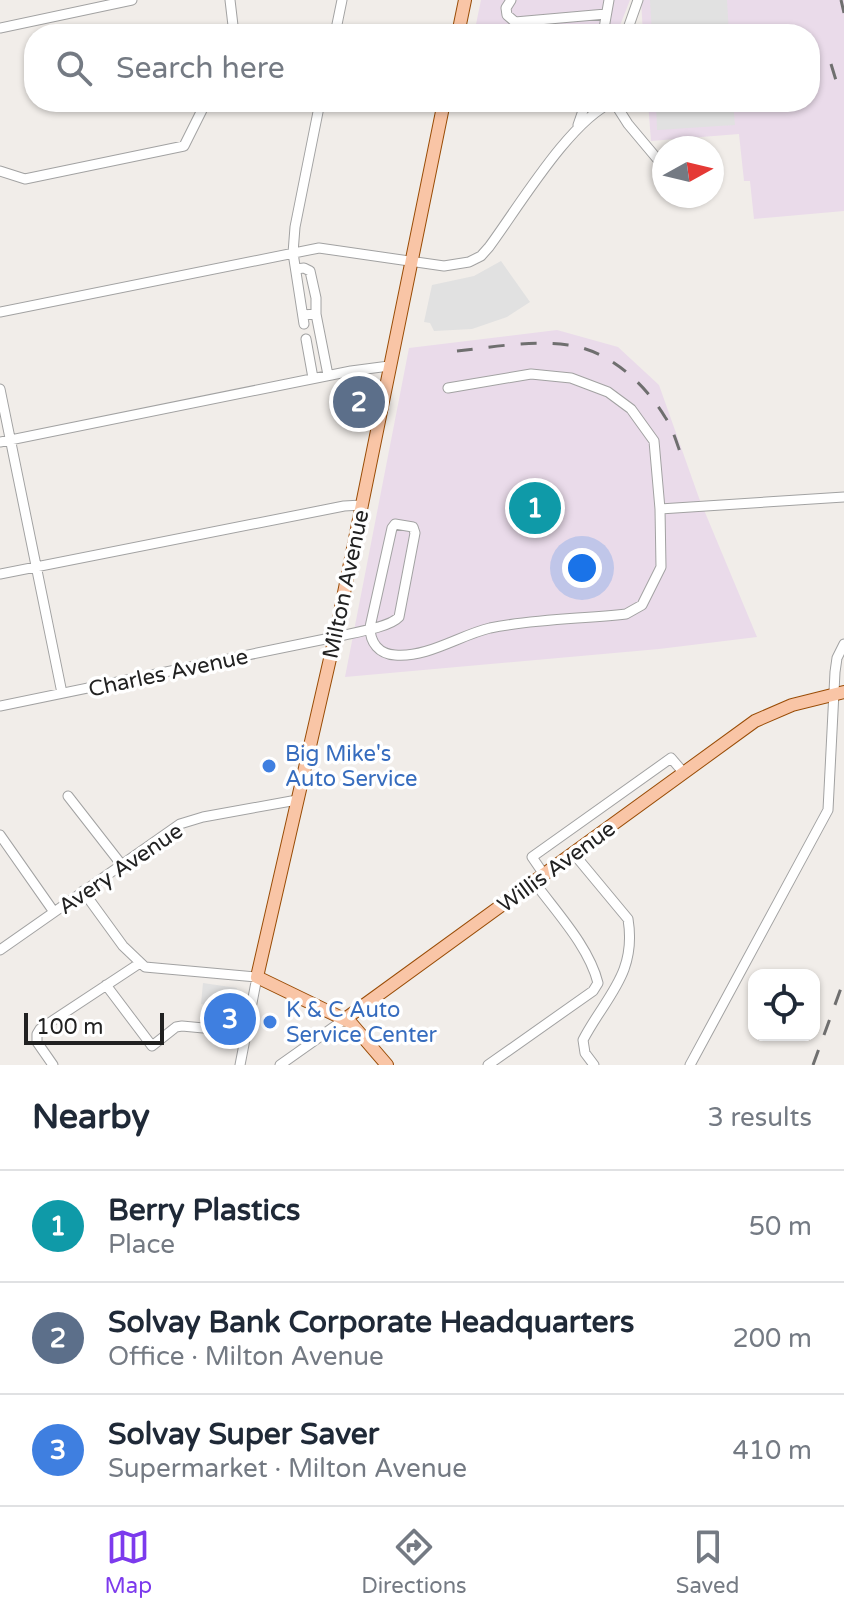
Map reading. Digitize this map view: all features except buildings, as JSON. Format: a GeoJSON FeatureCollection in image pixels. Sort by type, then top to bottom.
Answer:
{"type":"FeatureCollection","features":[{"type":"Feature","properties":{"kind":"main road"},"geometry":{"type":"LineString","coordinates":[[460,24],[465,0]]}},
{"type":"Feature","properties":{"kind":"main road","name":"Milton Avenue"},"geometry":{"type":"LineString","coordinates":[[257,977],[335,637],[442,112]]}},
{"type":"Feature","properties":{"kind":"main road","name":"Willis Avenue"},"geometry":{"type":"LineString","coordinates":[[345,1019],[755,721],[792,705],[839,693]]}},
{"type":"Feature","properties":{"kind":"main road"},"geometry":{"type":"LineString","coordinates":[[257,977],[345,1019],[362,1033],[387,1065]]}},
{"type":"Feature","properties":{"kind":"street"},"geometry":{"type":"LineString","coordinates":[[0,28],[132,0]]}},
{"type":"Feature","properties":{"kind":"street"},"geometry":{"type":"LineString","coordinates":[[230,0],[233,24]]}},
{"type":"Feature","properties":{"kind":"street"},"geometry":{"type":"LineString","coordinates":[[337,24],[342,0]]}},
{"type":"Feature","properties":{"kind":"street"},"geometry":{"type":"LineString","coordinates":[[511,0],[506,8],[507,15],[515,22],[606,14]]}},
{"type":"Feature","properties":{"kind":"street"},"geometry":{"type":"LineString","coordinates":[[604,24],[609,0]]}},
{"type":"Feature","properties":{"kind":"street"},"geometry":{"type":"LineString","coordinates":[[630,24],[638,0]]}},
{"type":"Feature","properties":{"kind":"street"},"geometry":{"type":"LineString","coordinates":[[0,171],[25,179],[184,146],[201,112]]}},
{"type":"Feature","properties":{"kind":"street"},"geometry":{"type":"LineString","coordinates":[[316,314],[304,320],[293,253],[295,227],[318,112]]}},
{"type":"Feature","properties":{"kind":"street"},"geometry":{"type":"LineString","coordinates":[[577,128],[583,112]]}},
{"type":"Feature","properties":{"kind":"street"},"geometry":{"type":"LineString","coordinates":[[0,312],[331,248],[411,263],[444,266],[469,262],[481,256],[577,128],[595,112]]}},
{"type":"Feature","properties":{"kind":"street"},"geometry":{"type":"LineString","coordinates":[[620,112],[652,153]]}},
{"type":"Feature","properties":{"kind":"street"},"geometry":{"type":"LineString","coordinates":[[296,269],[310,271],[328,375]]}},
{"type":"Feature","properties":{"kind":"street"},"geometry":{"type":"LineString","coordinates":[[306,339],[313,378]]}},
{"type":"Feature","properties":{"kind":"street"},"geometry":{"type":"LineString","coordinates":[[5,441],[328,375],[389,366]]}},
{"type":"Feature","properties":{"kind":"street"},"geometry":{"type":"LineString","coordinates":[[370,627],[370,638],[376,648],[394,656],[425,651],[466,634],[494,627],[626,614],[642,605],[661,567],[654,441],[631,409],[608,392],[571,378],[531,374],[448,388]]}},
{"type":"Feature","properties":{"kind":"street"},"geometry":{"type":"LineString","coordinates":[[0,389],[5,441],[36,567],[62,693]]}},
{"type":"Feature","properties":{"kind":"street"},"geometry":{"type":"LineString","coordinates":[[660,509],[844,497]]}},
{"type":"Feature","properties":{"kind":"street"},"geometry":{"type":"LineString","coordinates":[[0,574],[329,508],[362,505]]}},
{"type":"Feature","properties":{"kind":"street","name":"Charles Avenue"},"geometry":{"type":"LineString","coordinates":[[0,706],[392,623],[399,617],[415,533],[413,527],[397,523],[392,528],[370,627]]}},
{"type":"Feature","properties":{"kind":"street"},"geometry":{"type":"LineString","coordinates":[[690,1065],[828,810],[839,693],[837,658],[844,644]]}},
{"type":"Feature","properties":{"kind":"street"},"geometry":{"type":"LineString","coordinates":[[488,1065],[593,991],[598,983],[595,971],[540,879],[532,857],[671,758],[683,772]]}},
{"type":"Feature","properties":{"kind":"street"},"geometry":{"type":"LineString","coordinates":[[68,796],[121,864]]}},
{"type":"Feature","properties":{"kind":"street","name":"Avery Avenue"},"geometry":{"type":"LineString","coordinates":[[0,950],[180,824],[297,800]]}},
{"type":"Feature","properties":{"kind":"street"},"geometry":{"type":"LineString","coordinates":[[0,835],[54,912]]}},
{"type":"Feature","properties":{"kind":"street"},"geometry":{"type":"LineString","coordinates":[[574,854],[628,919],[630,930],[623,976],[583,1040],[585,1053],[594,1065]]}},
{"type":"Feature","properties":{"kind":"street"},"geometry":{"type":"LineString","coordinates":[[83,891],[123,946],[140,963],[154,969],[257,977]]}},
{"type":"Feature","properties":{"kind":"street"},"geometry":{"type":"LineString","coordinates":[[53,1065],[37,1042],[37,1034],[140,963]]}},
{"type":"Feature","properties":{"kind":"street","name":"Milton Avenue"},"geometry":{"type":"LineString","coordinates":[[240,1065],[257,977]]}},
{"type":"Feature","properties":{"kind":"street"},"geometry":{"type":"LineString","coordinates":[[106,985],[152,1046],[176,1027],[182,1026],[246,1032]]}},
{"type":"Feature","properties":{"kind":"street","name":"Willis Avenue"},"geometry":{"type":"LineString","coordinates":[[280,1065],[345,1019]]}},
{"type":"Feature","properties":{"kind":"shaded area"},"geometry":{"type":"Polygon","coordinates":[[[481,0],[630,0],[621,24],[476,24],[481,0]]]}},
{"type":"Feature","properties":{"kind":"shaded area"},"geometry":{"type":"Polygon","coordinates":[[[641,0],[844,0],[844,211],[754,219],[750,181],[744,181],[739,134],[652,136],[651,141],[649,112],[820,112],[820,24],[642,24],[641,0]]]}},
{"type":"Feature","properties":{"kind":"shaded area"},"geometry":{"type":"Polygon","coordinates":[[[650,0],[727,0],[728,24],[651,24],[650,0]]]}},
{"type":"Feature","properties":{"kind":"shaded area"},"geometry":{"type":"Polygon","coordinates":[[[656,112],[734,112],[735,125],[657,130],[656,112]]]}},
{"type":"Feature","properties":{"kind":"shaded area"},"geometry":{"type":"Polygon","coordinates":[[[501,261],[530,302],[507,317],[472,329],[434,331],[430,323],[424,322],[432,285],[474,276],[501,261]]]}},
{"type":"Feature","properties":{"kind":"shaded area"},"geometry":{"type":"Polygon","coordinates":[[[557,330],[618,347],[659,385],[699,498],[757,637],[659,649],[345,677],[409,348],[557,330]]]}},
{"type":"Feature","properties":{"kind":"shaded area"},"geometry":{"type":"Polygon","coordinates":[[[203,983],[237,988],[232,1008],[201,1004],[203,983]]]}},
{"type":"Feature","properties":{"kind":"railway"},"geometry":{"type":"LineString","coordinates":[[841,0],[844,13]]}},
{"type":"Feature","properties":{"kind":"railway"},"geometry":{"type":"LineString","coordinates":[[831,64],[838,87]]}},
{"type":"Feature","properties":{"kind":"railway"},"geometry":{"type":"LineString","coordinates":[[457,351],[541,343],[568,345],[598,354],[624,370],[657,405],[671,428],[684,463]]}},
{"type":"Feature","properties":{"kind":"railway"},"geometry":{"type":"LineString","coordinates":[[813,1065],[844,980]]}},
{"type":"Feature","properties":{"kind":"place","name":"Solvay Bank Corporate Headquarters"},"geometry":{"type":"Point","coordinates":[359,402]}},
{"type":"Feature","properties":{"kind":"place","name":"Berry Plastics"},"geometry":{"type":"Point","coordinates":[535,508]}},
{"type":"Feature","properties":{"kind":"place","name":"Big Mike's Auto Service"},"geometry":{"type":"Point","coordinates":[269,766]}},
{"type":"Feature","properties":{"kind":"place","name":"Solvay Super Saver"},"geometry":{"type":"Point","coordinates":[230,1019]}},
{"type":"Feature","properties":{"kind":"place","name":"K & C Auto Service Center"},"geometry":{"type":"Point","coordinates":[270,1022]}}]}
